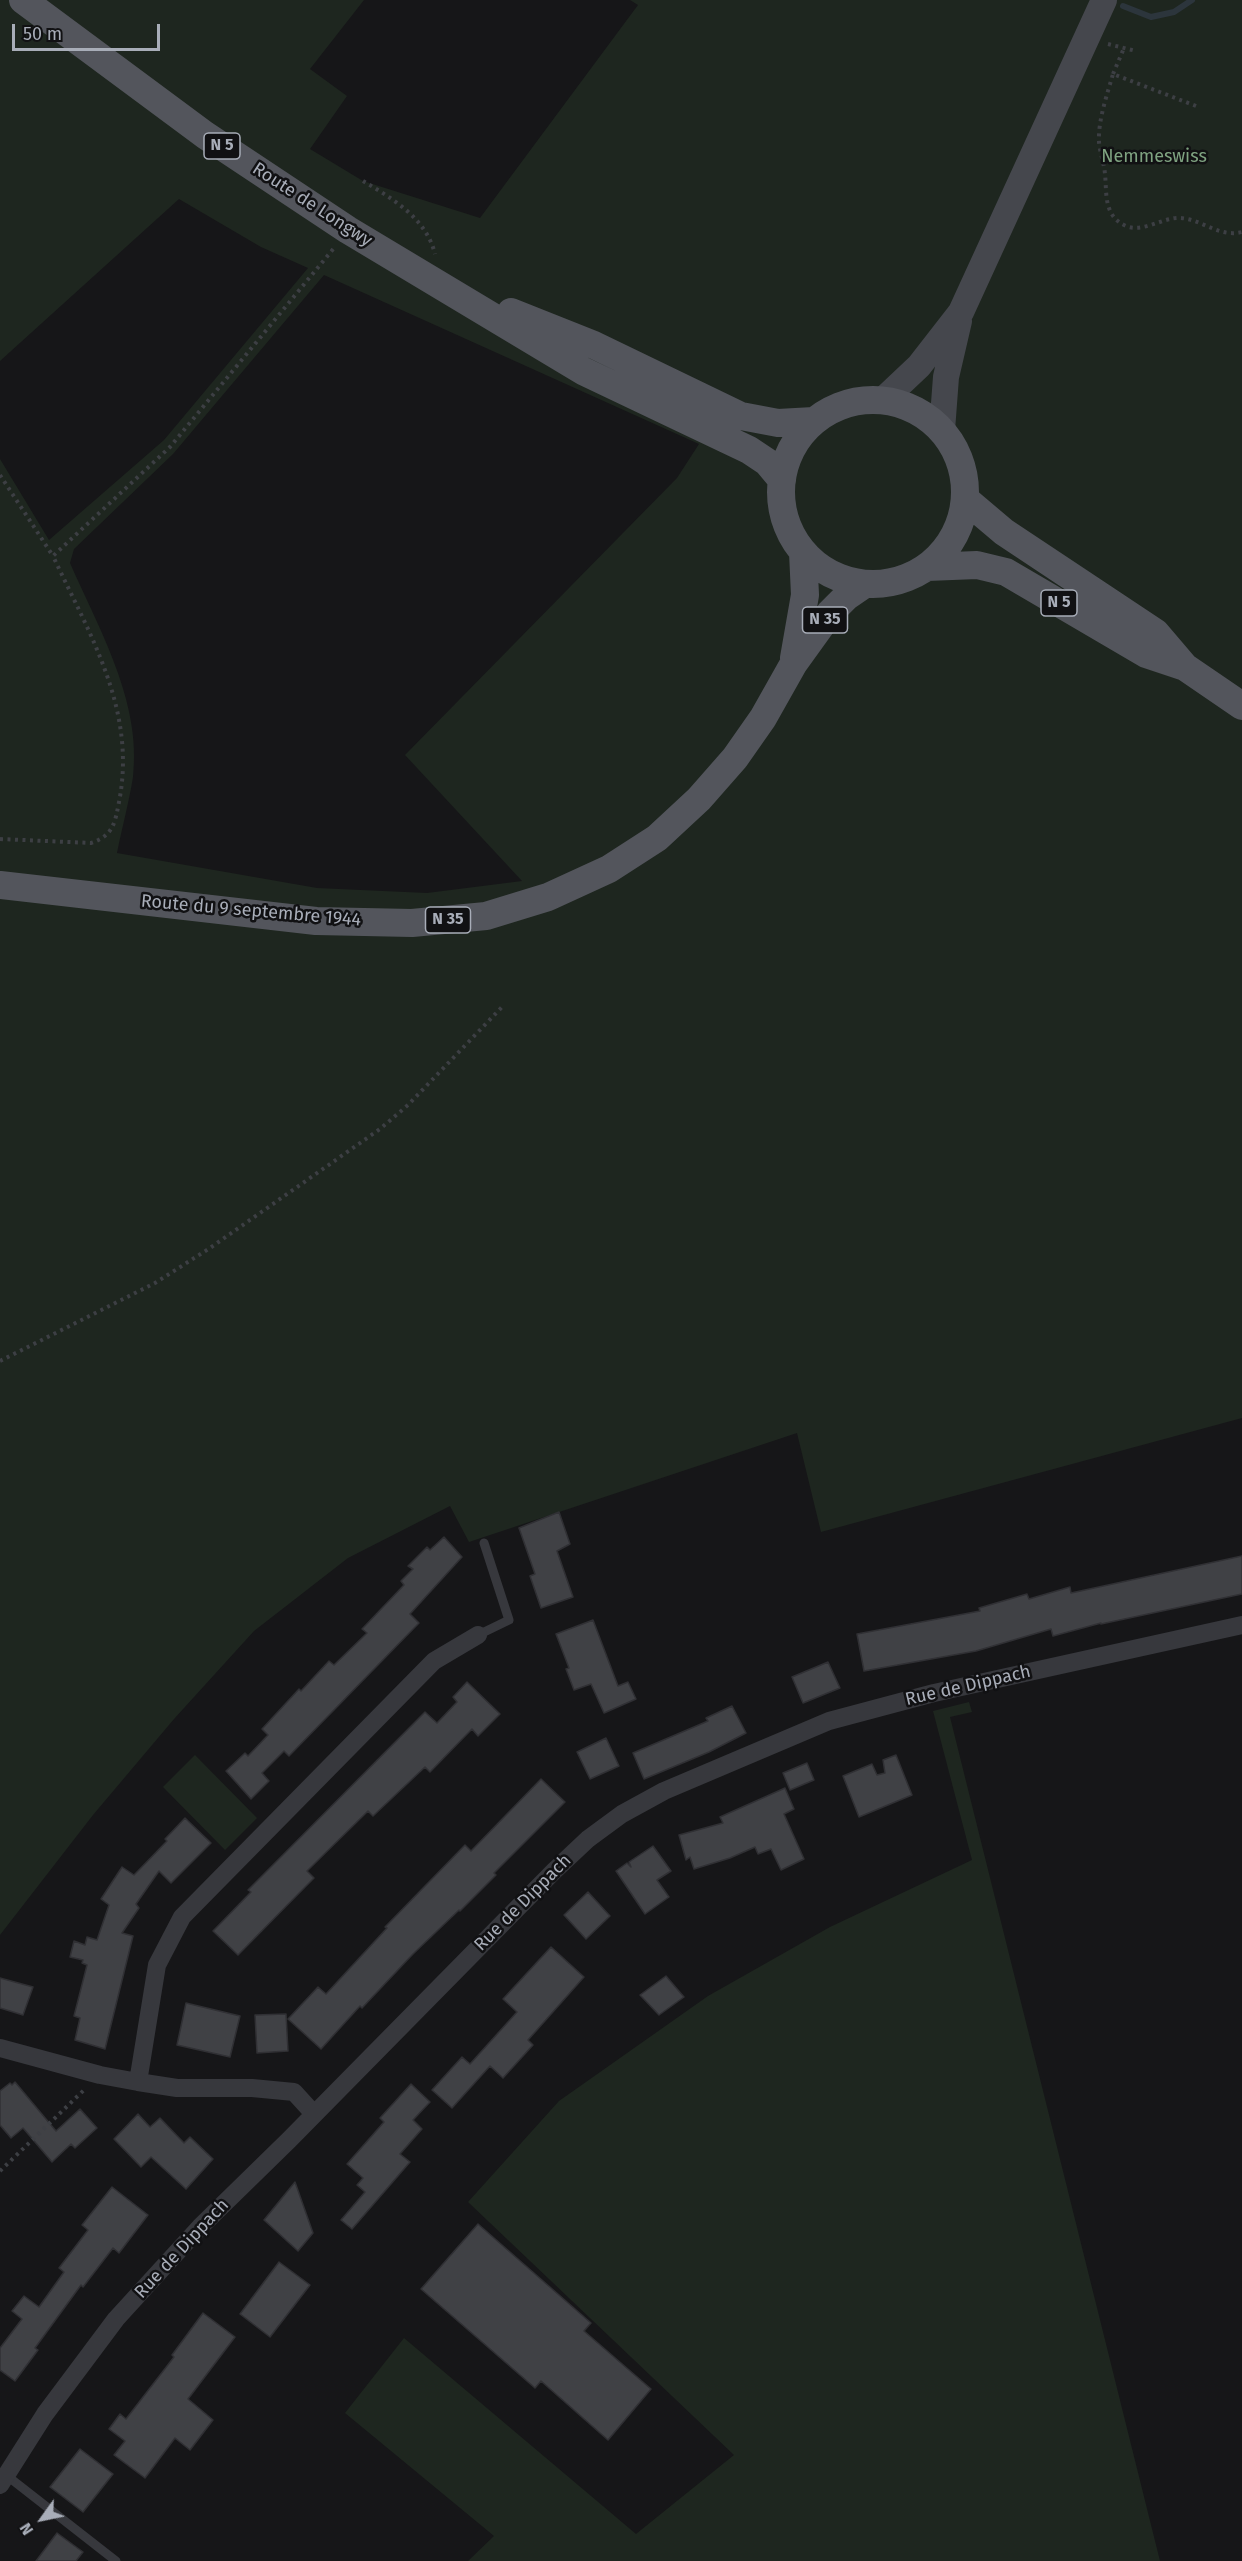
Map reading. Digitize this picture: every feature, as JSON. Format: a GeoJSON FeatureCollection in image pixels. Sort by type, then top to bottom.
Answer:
{"type":"FeatureCollection","features":[{"type":"Feature","properties":{"kind":"main road","name":"Route de Longwy"},"geometry":{"type":"LineString","coordinates":[[23,0],[205,135],[348,230],[583,371],[749,450],[766,462],[782,480]]}},
{"type":"Feature","properties":{"kind":"main road"},"geometry":{"type":"LineString","coordinates":[[942,430],[946,376],[961,312],[1104,0]]}},
{"type":"Feature","properties":{"kind":"main road","name":"Route de Longwy"},"geometry":{"type":"LineString","coordinates":[[429,279],[594,345],[741,416],[778,423],[814,421]]}},
{"type":"Feature","properties":{"kind":"main road"},"geometry":{"type":"LineString","coordinates":[[883,400],[919,366],[961,312]]}},
{"type":"Feature","properties":{"kind":"main road","name":"N 5"},"geometry":{"type":"LineString","coordinates":[[883,400],[905,405],[925,415],[942,430],[956,450],[964,474],[965,499],[962,519],[954,537],[942,554],[927,567],[908,578],[887,583],[865,584],[842,579],[821,568],[803,552],[789,530],[782,506],[782,480],[787,458],[798,438],[814,421],[835,408],[859,401],[883,400]]}},
{"type":"Feature","properties":{"kind":"main road","name":"N 5"},"geometry":{"type":"LineString","coordinates":[[965,499],[1004,532],[1156,633],[1185,667],[1242,706]]}},
{"type":"Feature","properties":{"kind":"main road","name":"N 35"},"geometry":{"type":"LineString","coordinates":[[794,663],[805,595],[803,552]]}},
{"type":"Feature","properties":{"kind":"main road","name":"N 5"},"geometry":{"type":"LineString","coordinates":[[927,567],[977,565],[1006,572],[1146,654],[1185,667]]}},
{"type":"Feature","properties":{"kind":"main road","name":"N 35"},"geometry":{"type":"LineString","coordinates":[[794,663],[830,613],[846,597],[865,584]]}},
{"type":"Feature","properties":{"kind":"main road","name":"Route du 9 septembre 1944"},"geometry":{"type":"LineString","coordinates":[[0,885],[316,921],[412,923],[486,916],[548,897],[569,888],[609,869],[657,838],[699,799],[735,758],[763,718],[794,663]]}},
{"type":"Feature","properties":{"kind":"street","name":"Rue de Dippach"},"geometry":{"type":"LineString","coordinates":[[3,2480],[45,2414],[116,2319],[200,2227],[588,1839],[622,1814],[664,1791],[829,1721],[934,1693],[1242,1625]]}},
{"type":"Feature","properties":{"kind":"street"},"geometry":{"type":"LineString","coordinates":[[138,2082],[157,1965],[182,1917],[434,1661],[478,1635]]}},
{"type":"Feature","properties":{"kind":"street"},"geometry":{"type":"LineString","coordinates":[[0,2048],[100,2075],[177,2088],[252,2088],[294,2092],[314,2114]]}},
{"type":"Feature","properties":{"kind":"lane"},"geometry":{"type":"LineString","coordinates":[[478,1635],[509,1620],[484,1543]]}},
{"type":"Feature","properties":{"kind":"lane"},"geometry":{"type":"LineString","coordinates":[[3,2480],[116,2561]]}},
{"type":"Feature","properties":{"kind":"path"},"geometry":{"type":"LineString","coordinates":[[1089,35],[1136,51]]}},
{"type":"Feature","properties":{"kind":"path"},"geometry":{"type":"LineString","coordinates":[[1124,48],[1113,74],[1099,141],[1105,174],[1106,202],[1113,215],[1126,226],[1140,227],[1165,219],[1182,218],[1217,231],[1235,234],[1242,232]]}},
{"type":"Feature","properties":{"kind":"path"},"geometry":{"type":"LineString","coordinates":[[1113,74],[1196,106]]}},
{"type":"Feature","properties":{"kind":"path"},"geometry":{"type":"LineString","coordinates":[[363,181],[403,205],[432,241],[438,264],[429,279]]}},
{"type":"Feature","properties":{"kind":"path"},"geometry":{"type":"LineString","coordinates":[[53,556],[170,447],[348,230]]}},
{"type":"Feature","properties":{"kind":"path"},"geometry":{"type":"LineString","coordinates":[[0,475],[53,556],[108,674],[118,706],[123,771],[115,823],[104,839],[91,843],[0,839]]}},
{"type":"Feature","properties":{"kind":"path"},"geometry":{"type":"LineString","coordinates":[[0,1361],[103,1311],[155,1282],[210,1248],[380,1129],[408,1105],[502,1007]]}},
{"type":"Feature","properties":{"kind":"path"},"geometry":{"type":"LineString","coordinates":[[0,2171],[100,2075]]}},
{"type":"Feature","properties":{"kind":"green space","name":"Nemmeswiss"},"geometry":{"type":"Polygon","coordinates":[[[0,0],[364,0],[310,69],[347,96],[310,149],[363,181],[480,218],[638,5],[630,0],[1242,0],[1242,1418],[821,1532],[797,1433],[469,1542],[450,1506],[348,1558],[254,1631],[174,1719],[93,1815],[0,1935],[0,459],[49,540],[164,440],[308,268],[261,247],[179,199],[0,361],[0,0]],[[324,275],[173,454],[74,549],[70,563],[116,667],[131,721],[134,749],[133,777],[117,853],[317,888],[427,893],[522,881],[405,755],[677,478],[699,444],[324,275]]]}},
{"type":"Feature","properties":{"kind":"green space"},"geometry":{"type":"Polygon","coordinates":[[[969,1702],[972,1712],[950,1717],[1160,2561],[468,2561],[494,2536],[345,2413],[404,2338],[636,2534],[734,2455],[468,2202],[559,2101],[708,1996],[830,1927],[972,1860],[933,1711],[969,1702]]]}},
{"type":"Feature","properties":{"kind":"green space"},"geometry":{"type":"Polygon","coordinates":[[[195,1755],[257,1818],[225,1850],[163,1787],[195,1755]]]}},
{"type":"Feature","properties":{"kind":"building"},"geometry":{"type":"Polygon","coordinates":[[[559,1512],[570,1544],[557,1551],[573,1597],[541,1608],[530,1576],[535,1574],[519,1528],[559,1512]]]}},
{"type":"Feature","properties":{"kind":"building"},"geometry":{"type":"Polygon","coordinates":[[[444,1537],[462,1557],[410,1614],[419,1623],[289,1756],[284,1751],[262,1773],[269,1781],[251,1799],[226,1771],[245,1753],[248,1756],[268,1735],[262,1729],[299,1689],[301,1691],[329,1661],[334,1665],[367,1633],[362,1629],[404,1585],[401,1581],[413,1569],[408,1566],[427,1547],[430,1550],[444,1537]]]}},
{"type":"Feature","properties":{"kind":"building"},"geometry":{"type":"Polygon","coordinates":[[[1242,1556],[1242,1594],[1101,1623],[1053,1636],[1051,1629],[976,1651],[864,1671],[857,1634],[980,1611],[979,1608],[1027,1594],[1029,1599],[1070,1587],[1071,1593],[1242,1556]]]}},
{"type":"Feature","properties":{"kind":"building"},"geometry":{"type":"Polygon","coordinates":[[[593,1620],[618,1686],[628,1682],[636,1699],[604,1713],[591,1684],[574,1690],[566,1669],[569,1668],[556,1634],[593,1620]]]}},
{"type":"Feature","properties":{"kind":"building"},"geometry":{"type":"Polygon","coordinates":[[[828,1662],[840,1688],[803,1703],[792,1677],[828,1662]]]}},
{"type":"Feature","properties":{"kind":"building"},"geometry":{"type":"Polygon","coordinates":[[[467,1682],[500,1714],[478,1736],[472,1729],[430,1772],[425,1767],[373,1816],[368,1811],[307,1871],[314,1878],[238,1955],[213,1931],[251,1892],[248,1890],[425,1712],[437,1723],[457,1702],[453,1697],[467,1682]]]}},
{"type":"Feature","properties":{"kind":"building"},"geometry":{"type":"Polygon","coordinates":[[[732,1706],[746,1733],[709,1752],[644,1779],[633,1753],[708,1721],[706,1718],[732,1706]]]}},
{"type":"Feature","properties":{"kind":"building"},"geometry":{"type":"Polygon","coordinates":[[[606,1738],[619,1766],[590,1779],[577,1752],[606,1738]]]}},
{"type":"Feature","properties":{"kind":"building"},"geometry":{"type":"Polygon","coordinates":[[[896,1755],[912,1795],[859,1817],[843,1776],[872,1764],[877,1775],[885,1773],[883,1760],[896,1755]]]}},
{"type":"Feature","properties":{"kind":"building"},"geometry":{"type":"Polygon","coordinates":[[[807,1763],[814,1780],[790,1790],[783,1773],[807,1763]]]}},
{"type":"Feature","properties":{"kind":"building"},"geometry":{"type":"Polygon","coordinates":[[[541,1779],[565,1802],[494,1873],[496,1875],[460,1911],[413,1954],[362,2008],[360,2006],[321,2049],[288,2019],[318,1987],[326,1994],[387,1928],[385,1927],[465,1845],[471,1851],[541,1779]]]}},
{"type":"Feature","properties":{"kind":"building"},"geometry":{"type":"Polygon","coordinates":[[[785,1788],[794,1809],[784,1814],[804,1859],[781,1870],[771,1849],[758,1854],[755,1847],[730,1858],[694,1869],[690,1857],[686,1860],[679,1835],[723,1823],[720,1817],[785,1788]]]}},
{"type":"Feature","properties":{"kind":"building"},"geometry":{"type":"Polygon","coordinates":[[[185,1818],[211,1843],[171,1883],[159,1871],[136,1904],[139,1908],[122,1933],[133,1936],[105,2049],[75,2040],[80,2018],[74,2016],[87,1965],[82,1963],[83,1960],[70,1957],[74,1941],[85,1945],[87,1937],[97,1940],[109,1905],[101,1899],[122,1867],[134,1875],[167,1841],[165,1839],[185,1818]]]}},
{"type":"Feature","properties":{"kind":"building"},"geometry":{"type":"Polygon","coordinates":[[[653,1846],[671,1871],[657,1880],[669,1897],[645,1914],[616,1871],[627,1863],[631,1867],[629,1862],[653,1846]]]}},
{"type":"Feature","properties":{"kind":"building"},"geometry":{"type":"Polygon","coordinates":[[[588,1892],[610,1916],[586,1939],[564,1915],[588,1892]]]}},
{"type":"Feature","properties":{"kind":"building"},"geometry":{"type":"Polygon","coordinates":[[[551,1947],[584,1977],[528,2040],[533,2045],[503,2078],[490,2066],[452,2108],[432,2090],[462,2057],[470,2064],[517,2012],[503,1999],[551,1947]]]}},
{"type":"Feature","properties":{"kind":"building"},"geometry":{"type":"Polygon","coordinates":[[[666,1976],[684,1997],[659,2015],[640,1995],[666,1976]]]}},
{"type":"Feature","properties":{"kind":"building"},"geometry":{"type":"Polygon","coordinates":[[[0,1978],[33,1987],[23,2015],[0,2008],[0,1978]]]}},
{"type":"Feature","properties":{"kind":"building"},"geometry":{"type":"Polygon","coordinates":[[[186,2003],[240,2016],[230,2057],[177,2045],[186,2003]]]}},
{"type":"Feature","properties":{"kind":"building"},"geometry":{"type":"Polygon","coordinates":[[[286,2014],[288,2051],[257,2053],[255,2015],[286,2014]]]}},
{"type":"Feature","properties":{"kind":"building"},"geometry":{"type":"Polygon","coordinates":[[[15,2082],[56,2131],[80,2109],[97,2128],[75,2148],[71,2144],[52,2162],[23,2128],[11,2138],[0,2125],[0,2091],[15,2082]]]}},
{"type":"Feature","properties":{"kind":"building"},"geometry":{"type":"Polygon","coordinates":[[[411,2084],[430,2102],[413,2120],[422,2129],[400,2154],[410,2162],[352,2229],[341,2220],[365,2192],[357,2185],[363,2178],[347,2164],[384,2122],[380,2118],[411,2084]]]}},
{"type":"Feature","properties":{"kind":"building"},"geometry":{"type":"Polygon","coordinates":[[[138,2114],[150,2127],[160,2118],[184,2143],[190,2137],[213,2159],[186,2189],[151,2157],[141,2167],[114,2139],[138,2114]]]}},
{"type":"Feature","properties":{"kind":"building"},"geometry":{"type":"Polygon","coordinates":[[[295,2182],[313,2233],[298,2251],[264,2220],[295,2182]]]}},
{"type":"Feature","properties":{"kind":"building"},"geometry":{"type":"Polygon","coordinates":[[[112,2187],[148,2215],[119,2253],[113,2248],[83,2287],[81,2285],[35,2348],[38,2350],[15,2381],[0,2370],[0,2348],[22,2319],[12,2311],[24,2296],[39,2307],[64,2272],[59,2268],[88,2230],[82,2225],[112,2187]]]}},
{"type":"Feature","properties":{"kind":"building"},"geometry":{"type":"Polygon","coordinates":[[[478,2224],[591,2323],[584,2331],[651,2389],[608,2440],[541,2381],[535,2388],[421,2289],[478,2224]]]}},
{"type":"Feature","properties":{"kind":"building"},"geometry":{"type":"Polygon","coordinates":[[[279,2262],[310,2285],[270,2337],[240,2314],[279,2262]]]}},
{"type":"Feature","properties":{"kind":"building"},"geometry":{"type":"Polygon","coordinates":[[[203,2313],[235,2337],[188,2399],[213,2420],[190,2450],[175,2438],[145,2478],[114,2455],[125,2441],[109,2429],[120,2414],[126,2419],[174,2357],[172,2355],[203,2313]]]}},
{"type":"Feature","properties":{"kind":"building"},"geometry":{"type":"Polygon","coordinates":[[[80,2449],[113,2474],[83,2512],[50,2487],[80,2449]]]}},
{"type":"Feature","properties":{"kind":"building"},"geometry":{"type":"Polygon","coordinates":[[[57,2533],[83,2552],[76,2561],[36,2561],[57,2533]]]}},
{"type":"Feature","properties":{"kind":"waterway"},"geometry":{"type":"LineString","coordinates":[[1123,6],[1151,17],[1174,12],[1192,0]]}}]}
